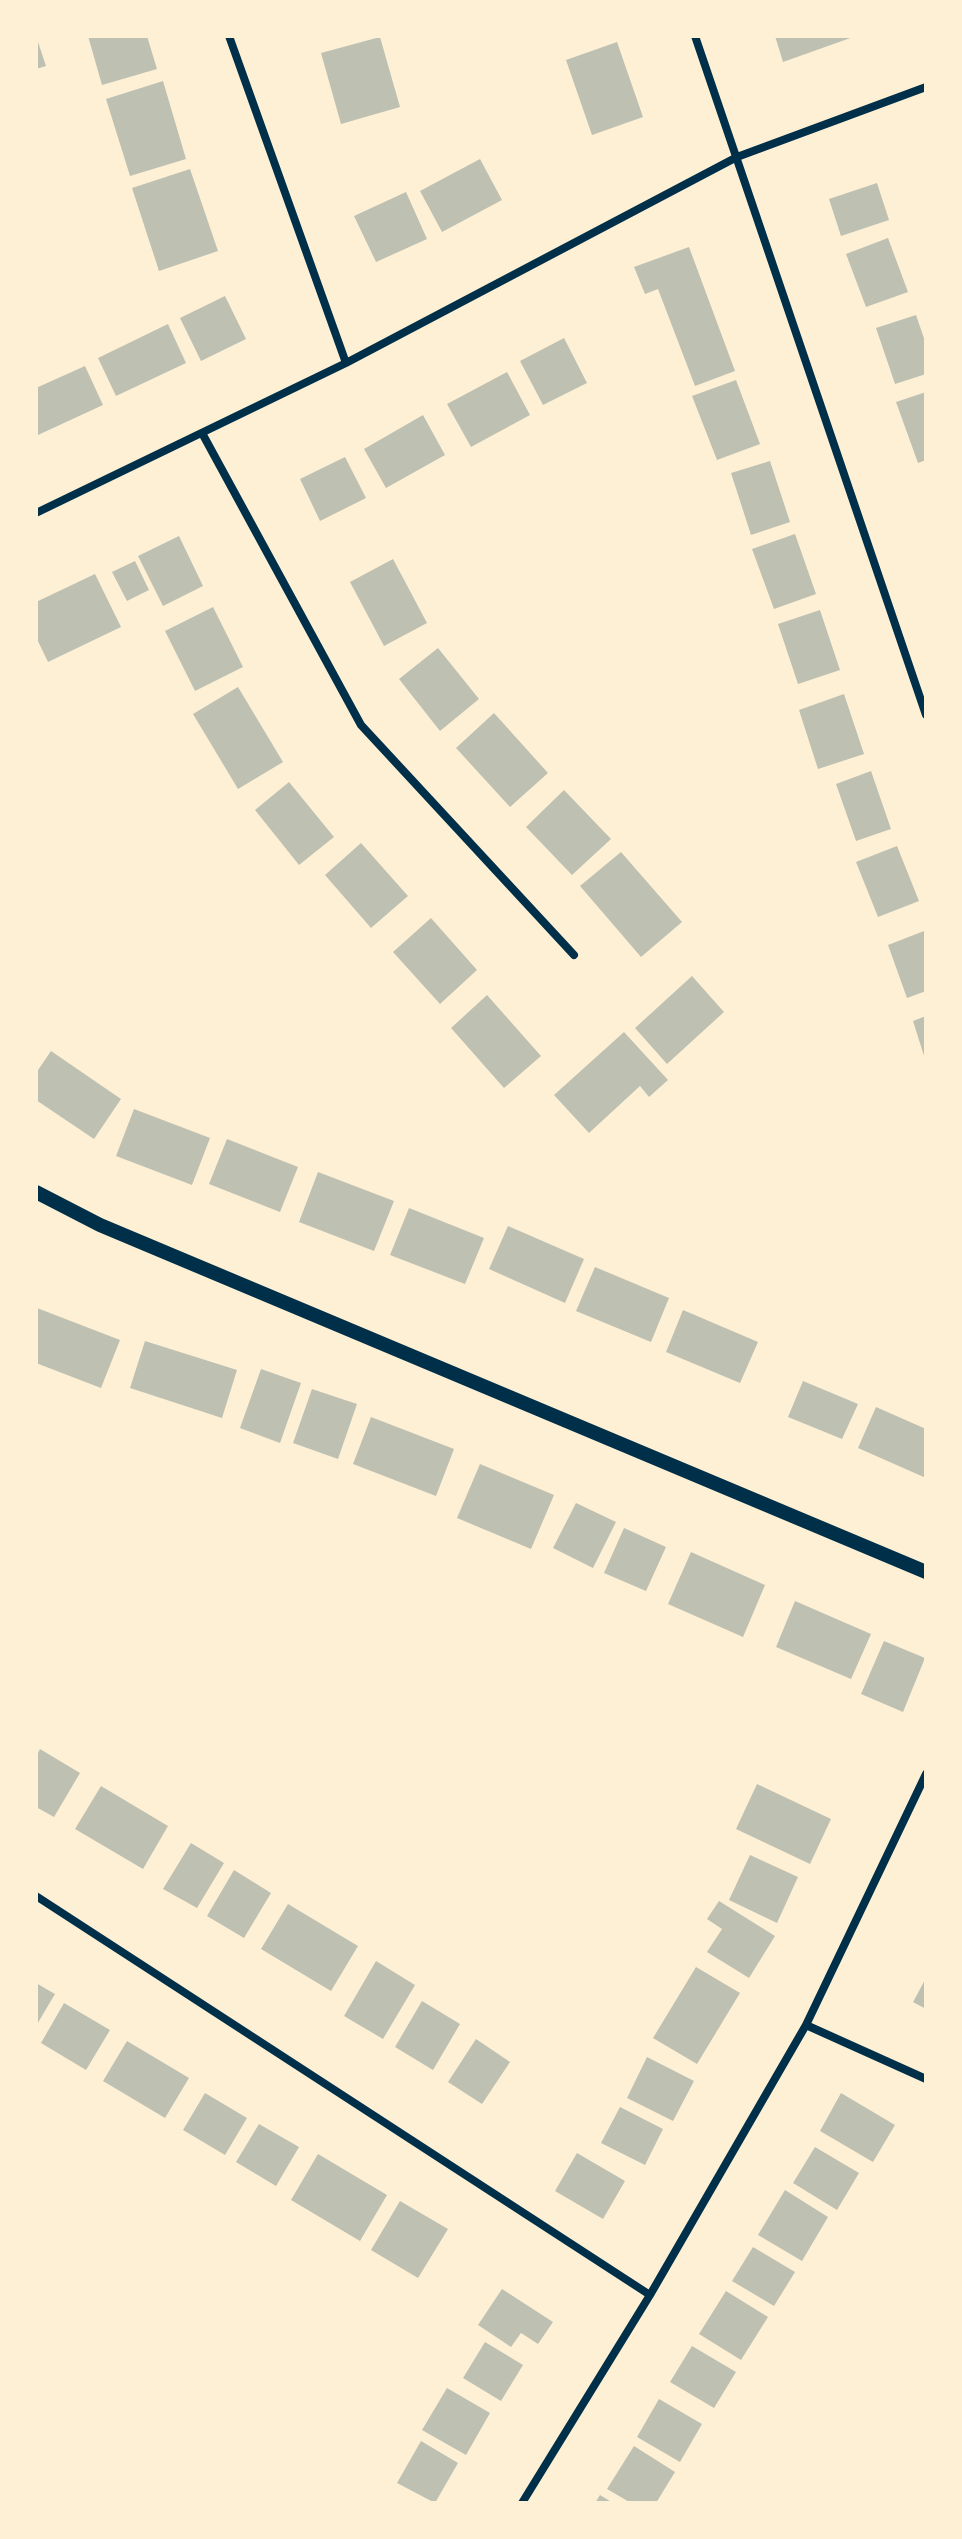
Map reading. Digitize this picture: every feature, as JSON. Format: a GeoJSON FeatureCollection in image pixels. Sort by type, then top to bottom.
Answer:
{"type":"FeatureCollection","features":[{"type":"Feature","properties":{"kind":"street"},"geometry":{"type":"LineString","coordinates":[[229,36],[346,363]]}},
{"type":"Feature","properties":{"kind":"street"},"geometry":{"type":"LineString","coordinates":[[695,36],[926,715]]}},
{"type":"Feature","properties":{"kind":"street"},"geometry":{"type":"LineString","coordinates":[[36,513],[346,363],[737,157],[926,87]]}},
{"type":"Feature","properties":{"kind":"street"},"geometry":{"type":"LineString","coordinates":[[202,433],[361,725],[574,955]]}},
{"type":"Feature","properties":{"kind":"street"},"geometry":{"type":"LineString","coordinates":[[36,1192],[100,1225],[926,1572]]}},
{"type":"Feature","properties":{"kind":"street"},"geometry":{"type":"LineString","coordinates":[[522,2503],[650,2295],[806,2025],[926,1774]]}},
{"type":"Feature","properties":{"kind":"street"},"geometry":{"type":"LineString","coordinates":[[36,1896],[650,2295]]}},
{"type":"Feature","properties":{"kind":"street"},"geometry":{"type":"LineString","coordinates":[[806,2025],[926,2079]]}},
{"type":"Feature","properties":{"kind":"building"},"geometry":{"type":"Polygon","coordinates":[[[36,36],[46,66],[36,69],[36,36]]]}},
{"type":"Feature","properties":{"kind":"building"},"geometry":{"type":"Polygon","coordinates":[[[88,36],[147,36],[157,69],[102,85],[88,36]]]}},
{"type":"Feature","properties":{"kind":"building"},"geometry":{"type":"Polygon","coordinates":[[[775,36],[856,36],[783,62],[775,36]]]}},
{"type":"Feature","properties":{"kind":"building"},"geometry":{"type":"Polygon","coordinates":[[[380,37],[400,107],[341,124],[321,53],[380,37]]]}},
{"type":"Feature","properties":{"kind":"building"},"geometry":{"type":"Polygon","coordinates":[[[617,42],[643,117],[592,135],[566,60],[617,42]]]}},
{"type":"Feature","properties":{"kind":"building"},"geometry":{"type":"Polygon","coordinates":[[[163,81],[186,159],[130,176],[106,99],[163,81]]]}},
{"type":"Feature","properties":{"kind":"building"},"geometry":{"type":"Polygon","coordinates":[[[480,159],[502,200],[442,232],[420,191],[480,159]]]}},
{"type":"Feature","properties":{"kind":"building"},"geometry":{"type":"Polygon","coordinates":[[[190,169],[218,251],[159,271],[132,188],[190,169]]]}},
{"type":"Feature","properties":{"kind":"building"},"geometry":{"type":"Polygon","coordinates":[[[877,183],[889,220],[841,236],[829,199],[877,183]]]}},
{"type":"Feature","properties":{"kind":"building"},"geometry":{"type":"Polygon","coordinates":[[[406,192],[427,239],[376,262],[354,216],[406,192]]]}},
{"type":"Feature","properties":{"kind":"building"},"geometry":{"type":"Polygon","coordinates":[[[888,238],[908,292],[866,307],[846,254],[888,238]]]}},
{"type":"Feature","properties":{"kind":"building"},"geometry":{"type":"Polygon","coordinates":[[[689,247],[735,371],[695,386],[658,289],[645,294],[634,267],[689,247]]]}},
{"type":"Feature","properties":{"kind":"building"},"geometry":{"type":"Polygon","coordinates":[[[225,296],[246,339],[201,361],[180,318],[225,296]]]}},
{"type":"Feature","properties":{"kind":"building"},"geometry":{"type":"Polygon","coordinates":[[[916,315],[926,344],[926,374],[895,384],[876,328],[916,315]]]}},
{"type":"Feature","properties":{"kind":"building"},"geometry":{"type":"Polygon","coordinates":[[[168,324],[186,363],[116,396],[98,358],[168,324]]]}},
{"type":"Feature","properties":{"kind":"building"},"geometry":{"type":"Polygon","coordinates":[[[564,338],[587,383],[543,405],[520,361],[564,338]]]}},
{"type":"Feature","properties":{"kind":"building"},"geometry":{"type":"Polygon","coordinates":[[[85,366],[103,405],[38,435],[36,388],[85,366]]]}},
{"type":"Feature","properties":{"kind":"building"},"geometry":{"type":"Polygon","coordinates":[[[507,372],[530,415],[471,447],[447,404],[507,372]]]}},
{"type":"Feature","properties":{"kind":"building"},"geometry":{"type":"Polygon","coordinates":[[[736,380],[760,444],[717,460],[692,396],[736,380]]]}},
{"type":"Feature","properties":{"kind":"building"},"geometry":{"type":"Polygon","coordinates":[[[926,392],[926,460],[918,463],[896,402],[926,392]]]}},
{"type":"Feature","properties":{"kind":"building"},"geometry":{"type":"Polygon","coordinates":[[[423,415],[445,455],[386,488],[364,449],[423,415]]]}},
{"type":"Feature","properties":{"kind":"building"},"geometry":{"type":"Polygon","coordinates":[[[345,457],[366,498],[320,521],[300,479],[345,457]]]}},
{"type":"Feature","properties":{"kind":"building"},"geometry":{"type":"Polygon","coordinates":[[[770,461],[790,522],[751,535],[731,473],[770,461]]]}},
{"type":"Feature","properties":{"kind":"building"},"geometry":{"type":"Polygon","coordinates":[[[795,534],[816,594],[774,609],[752,549],[795,534]]]}},
{"type":"Feature","properties":{"kind":"building"},"geometry":{"type":"Polygon","coordinates":[[[179,536],[203,586],[163,606],[138,556],[179,536]]]}},
{"type":"Feature","properties":{"kind":"building"},"geometry":{"type":"Polygon","coordinates":[[[393,559],[427,623],[384,646],[350,582],[393,559]]]}},
{"type":"Feature","properties":{"kind":"building"},"geometry":{"type":"Polygon","coordinates":[[[135,561],[149,590],[127,601],[112,572],[135,561]]]}},
{"type":"Feature","properties":{"kind":"building"},"geometry":{"type":"Polygon","coordinates":[[[95,574],[121,627],[48,662],[36,637],[36,602],[95,574]]]}},
{"type":"Feature","properties":{"kind":"building"},"geometry":{"type":"Polygon","coordinates":[[[213,607],[243,667],[195,691],[165,631],[213,607]]]}},
{"type":"Feature","properties":{"kind":"building"},"geometry":{"type":"Polygon","coordinates":[[[820,610],[840,670],[798,684],[778,624],[820,610]]]}},
{"type":"Feature","properties":{"kind":"building"},"geometry":{"type":"Polygon","coordinates":[[[438,648],[479,699],[440,731],[399,679],[438,648]]]}},
{"type":"Feature","properties":{"kind":"building"},"geometry":{"type":"Polygon","coordinates":[[[238,687],[283,762],[238,789],[193,714],[238,687]]]}},
{"type":"Feature","properties":{"kind":"building"},"geometry":{"type":"Polygon","coordinates":[[[844,694],[864,754],[818,769],[799,710],[844,694]]]}},
{"type":"Feature","properties":{"kind":"building"},"geometry":{"type":"Polygon","coordinates":[[[494,713],[548,773],[510,807],[456,748],[494,713]]]}},
{"type":"Feature","properties":{"kind":"building"},"geometry":{"type":"Polygon","coordinates":[[[871,771],[891,829],[856,841],[836,784],[871,771]]]}},
{"type":"Feature","properties":{"kind":"building"},"geometry":{"type":"Polygon","coordinates":[[[289,782],[334,837],[299,865],[255,810],[289,782]]]}},
{"type":"Feature","properties":{"kind":"building"},"geometry":{"type":"Polygon","coordinates":[[[564,790],[611,839],[572,875],[526,827],[564,790]]]}},
{"type":"Feature","properties":{"kind":"building"},"geometry":{"type":"Polygon","coordinates":[[[361,843],[408,896],[371,928],[325,875],[361,843]]]}},
{"type":"Feature","properties":{"kind":"building"},"geometry":{"type":"Polygon","coordinates":[[[897,846],[919,901],[878,917],[856,862],[897,846]]]}},
{"type":"Feature","properties":{"kind":"building"},"geometry":{"type":"Polygon","coordinates":[[[621,852],[682,922],[641,957],[580,886],[621,852]]]}},
{"type":"Feature","properties":{"kind":"building"},"geometry":{"type":"Polygon","coordinates":[[[431,918],[477,970],[440,1004],[393,952],[431,918]]]}},
{"type":"Feature","properties":{"kind":"building"},"geometry":{"type":"Polygon","coordinates":[[[924,931],[926,991],[907,998],[888,945],[924,931]]]}},
{"type":"Feature","properties":{"kind":"building"},"geometry":{"type":"Polygon","coordinates":[[[692,976],[724,1012],[667,1064],[635,1028],[692,976]]]}},
{"type":"Feature","properties":{"kind":"building"},"geometry":{"type":"Polygon","coordinates":[[[487,995],[541,1056],[504,1088],[451,1028],[487,995]]]}},
{"type":"Feature","properties":{"kind":"building"},"geometry":{"type":"Polygon","coordinates":[[[926,1016],[926,1059],[925,1059],[913,1021],[926,1016]]]}},
{"type":"Feature","properties":{"kind":"building"},"geometry":{"type":"Polygon","coordinates":[[[624,1032],[668,1080],[649,1097],[640,1086],[589,1133],[554,1095],[624,1032]]]}},
{"type":"Feature","properties":{"kind":"building"},"geometry":{"type":"Polygon","coordinates":[[[51,1051],[121,1099],[94,1139],[36,1100],[36,1073],[51,1051]]]}},
{"type":"Feature","properties":{"kind":"building"},"geometry":{"type":"Polygon","coordinates":[[[134,1109],[210,1138],[192,1185],[116,1156],[134,1109]]]}},
{"type":"Feature","properties":{"kind":"building"},"geometry":{"type":"Polygon","coordinates":[[[227,1139],[298,1167],[280,1212],[209,1184],[227,1139]]]}},
{"type":"Feature","properties":{"kind":"building"},"geometry":{"type":"Polygon","coordinates":[[[318,1172],[394,1201],[374,1251],[299,1222],[318,1172]]]}},
{"type":"Feature","properties":{"kind":"building"},"geometry":{"type":"Polygon","coordinates":[[[409,1208],[484,1238],[465,1284],[390,1255],[409,1208]]]}},
{"type":"Feature","properties":{"kind":"building"},"geometry":{"type":"Polygon","coordinates":[[[508,1226],[584,1259],[565,1303],[489,1269],[508,1226]]]}},
{"type":"Feature","properties":{"kind":"building"},"geometry":{"type":"Polygon","coordinates":[[[595,1267],[669,1298],[651,1342],[576,1311],[595,1267]]]}},
{"type":"Feature","properties":{"kind":"building"},"geometry":{"type":"Polygon","coordinates":[[[37,1308],[120,1340],[101,1388],[36,1363],[37,1308]]]}},
{"type":"Feature","properties":{"kind":"building"},"geometry":{"type":"Polygon","coordinates":[[[683,1310],[758,1342],[740,1383],[666,1352],[683,1310]]]}},
{"type":"Feature","properties":{"kind":"building"},"geometry":{"type":"Polygon","coordinates":[[[145,1341],[237,1370],[222,1418],[130,1388],[145,1341]]]}},
{"type":"Feature","properties":{"kind":"building"},"geometry":{"type":"Polygon","coordinates":[[[261,1369],[301,1383],[280,1443],[240,1428],[261,1369]]]}},
{"type":"Feature","properties":{"kind":"building"},"geometry":{"type":"Polygon","coordinates":[[[803,1381],[858,1404],[842,1439],[788,1417],[803,1381]]]}},
{"type":"Feature","properties":{"kind":"building"},"geometry":{"type":"Polygon","coordinates":[[[312,1389],[357,1404],[338,1459],[293,1443],[312,1389]]]}},
{"type":"Feature","properties":{"kind":"building"},"geometry":{"type":"Polygon","coordinates":[[[876,1407],[926,1429],[926,1478],[858,1448],[876,1407]]]}},
{"type":"Feature","properties":{"kind":"building"},"geometry":{"type":"Polygon","coordinates":[[[371,1417],[454,1449],[436,1496],[353,1464],[371,1417]]]}},
{"type":"Feature","properties":{"kind":"building"},"geometry":{"type":"Polygon","coordinates":[[[480,1464],[554,1495],[531,1549],[457,1518],[480,1464]]]}},
{"type":"Feature","properties":{"kind":"building"},"geometry":{"type":"Polygon","coordinates":[[[576,1503],[616,1522],[593,1568],[553,1548],[576,1503]]]}},
{"type":"Feature","properties":{"kind":"building"},"geometry":{"type":"Polygon","coordinates":[[[624,1528],[666,1547],[646,1591],[604,1573],[624,1528]]]}},
{"type":"Feature","properties":{"kind":"building"},"geometry":{"type":"Polygon","coordinates":[[[691,1552],[765,1585],[743,1637],[668,1604],[691,1552]]]}},
{"type":"Feature","properties":{"kind":"building"},"geometry":{"type":"Polygon","coordinates":[[[795,1601],[871,1634],[851,1679],[776,1647],[795,1601]]]}},
{"type":"Feature","properties":{"kind":"building"},"geometry":{"type":"Polygon","coordinates":[[[884,1641],[925,1658],[903,1712],[861,1694],[884,1641]]]}},
{"type":"Feature","properties":{"kind":"building"},"geometry":{"type":"Polygon","coordinates":[[[40,1749],[80,1773],[54,1817],[36,1807],[36,1757],[40,1749]]]}},
{"type":"Feature","properties":{"kind":"building"},"geometry":{"type":"Polygon","coordinates":[[[757,1784],[831,1819],[810,1864],[736,1829],[757,1784]]]}},
{"type":"Feature","properties":{"kind":"building"},"geometry":{"type":"Polygon","coordinates":[[[101,1786],[168,1826],[143,1869],[75,1829],[101,1786]]]}},
{"type":"Feature","properties":{"kind":"building"},"geometry":{"type":"Polygon","coordinates":[[[191,1843],[224,1863],[197,1908],[163,1889],[191,1843]]]}},
{"type":"Feature","properties":{"kind":"building"},"geometry":{"type":"Polygon","coordinates":[[[750,1855],[798,1877],[777,1923],[729,1900],[750,1855]]]}},
{"type":"Feature","properties":{"kind":"building"},"geometry":{"type":"Polygon","coordinates":[[[234,1870],[271,1893],[244,1938],[207,1916],[234,1870]]]}},
{"type":"Feature","properties":{"kind":"building"},"geometry":{"type":"Polygon","coordinates":[[[719,1901],[775,1936],[749,1978],[707,1952],[722,1929],[707,1919],[719,1901]]]}},
{"type":"Feature","properties":{"kind":"building"},"geometry":{"type":"Polygon","coordinates":[[[288,1904],[358,1946],[331,1991],[261,1949],[288,1904]]]}},
{"type":"Feature","properties":{"kind":"building"},"geometry":{"type":"Polygon","coordinates":[[[376,1961],[415,1985],[383,2039],[344,2016],[376,1961]]]}},
{"type":"Feature","properties":{"kind":"building"},"geometry":{"type":"Polygon","coordinates":[[[696,1967],[740,1993],[697,2064],[653,2038],[696,1967]]]}},
{"type":"Feature","properties":{"kind":"building"},"geometry":{"type":"Polygon","coordinates":[[[926,1978],[926,2009],[913,2002],[926,1978]]]}},
{"type":"Feature","properties":{"kind":"building"},"geometry":{"type":"Polygon","coordinates":[[[36,1983],[55,1994],[36,2026],[36,1983]]]}},
{"type":"Feature","properties":{"kind":"building"},"geometry":{"type":"Polygon","coordinates":[[[422,2001],[460,2024],[433,2070],[395,2047],[422,2001]]]}},
{"type":"Feature","properties":{"kind":"building"},"geometry":{"type":"Polygon","coordinates":[[[64,2003],[110,2030],[86,2070],[41,2043],[64,2003]]]}},
{"type":"Feature","properties":{"kind":"building"},"geometry":{"type":"Polygon","coordinates":[[[476,2039],[510,2062],[482,2104],[448,2082],[476,2039]]]}},
{"type":"Feature","properties":{"kind":"building"},"geometry":{"type":"Polygon","coordinates":[[[127,2041],[189,2078],[165,2118],[103,2081],[127,2041]]]}},
{"type":"Feature","properties":{"kind":"building"},"geometry":{"type":"Polygon","coordinates":[[[647,2057],[694,2081],[673,2121],[627,2098],[647,2057]]]}},
{"type":"Feature","properties":{"kind":"building"},"geometry":{"type":"Polygon","coordinates":[[[205,2093],[247,2118],[225,2155],[183,2130],[205,2093]]]}},
{"type":"Feature","properties":{"kind":"building"},"geometry":{"type":"Polygon","coordinates":[[[841,2093],[895,2125],[873,2162],[820,2131],[841,2093]]]}},
{"type":"Feature","properties":{"kind":"building"},"geometry":{"type":"Polygon","coordinates":[[[620,2107],[663,2129],[645,2165],[601,2143],[620,2107]]]}},
{"type":"Feature","properties":{"kind":"building"},"geometry":{"type":"Polygon","coordinates":[[[259,2124],[299,2147],[276,2186],[236,2162],[259,2124]]]}},
{"type":"Feature","properties":{"kind":"building"},"geometry":{"type":"Polygon","coordinates":[[[815,2147],[859,2173],[837,2210],[793,2183],[815,2147]]]}},
{"type":"Feature","properties":{"kind":"building"},"geometry":{"type":"Polygon","coordinates":[[[577,2153],[625,2181],[603,2219],[555,2191],[577,2153]]]}},
{"type":"Feature","properties":{"kind":"building"},"geometry":{"type":"Polygon","coordinates":[[[318,2154],[387,2195],[360,2241],[291,2200],[318,2154]]]}},
{"type":"Feature","properties":{"kind":"building"},"geometry":{"type":"Polygon","coordinates":[[[785,2190],[828,2217],[802,2261],[758,2235],[785,2190]]]}},
{"type":"Feature","properties":{"kind":"building"},"geometry":{"type":"Polygon","coordinates":[[[400,2201],[448,2229],[418,2278],[371,2250],[400,2201]]]}},
{"type":"Feature","properties":{"kind":"building"},"geometry":{"type":"Polygon","coordinates":[[[753,2247],[795,2272],[774,2306],[732,2281],[753,2247]]]}},
{"type":"Feature","properties":{"kind":"building"},"geometry":{"type":"Polygon","coordinates":[[[502,2289],[553,2322],[538,2344],[521,2333],[511,2347],[478,2325],[502,2289]]]}},
{"type":"Feature","properties":{"kind":"building"},"geometry":{"type":"Polygon","coordinates":[[[726,2291],[768,2317],[741,2360],[699,2334],[726,2291]]]}},
{"type":"Feature","properties":{"kind":"building"},"geometry":{"type":"Polygon","coordinates":[[[485,2342],[523,2365],[501,2401],[463,2378],[485,2342]]]}},
{"type":"Feature","properties":{"kind":"building"},"geometry":{"type":"Polygon","coordinates":[[[692,2346],[736,2372],[714,2408],[670,2382],[692,2346]]]}},
{"type":"Feature","properties":{"kind":"building"},"geometry":{"type":"Polygon","coordinates":[[[447,2388],[490,2413],[466,2455],[422,2430],[447,2388]]]}},
{"type":"Feature","properties":{"kind":"building"},"geometry":{"type":"Polygon","coordinates":[[[659,2399],[702,2424],[680,2462],[637,2437],[659,2399]]]}},
{"type":"Feature","properties":{"kind":"building"},"geometry":{"type":"Polygon","coordinates":[[[421,2441],[458,2463],[435,2503],[397,2483],[421,2441]]]}},
{"type":"Feature","properties":{"kind":"building"},"geometry":{"type":"Polygon","coordinates":[[[634,2446],[675,2472],[656,2503],[631,2503],[607,2489],[634,2446]]]}},
{"type":"Feature","properties":{"kind":"building"},"geometry":{"type":"Polygon","coordinates":[[[600,2495],[613,2503],[595,2503],[600,2495]]]}}]}
